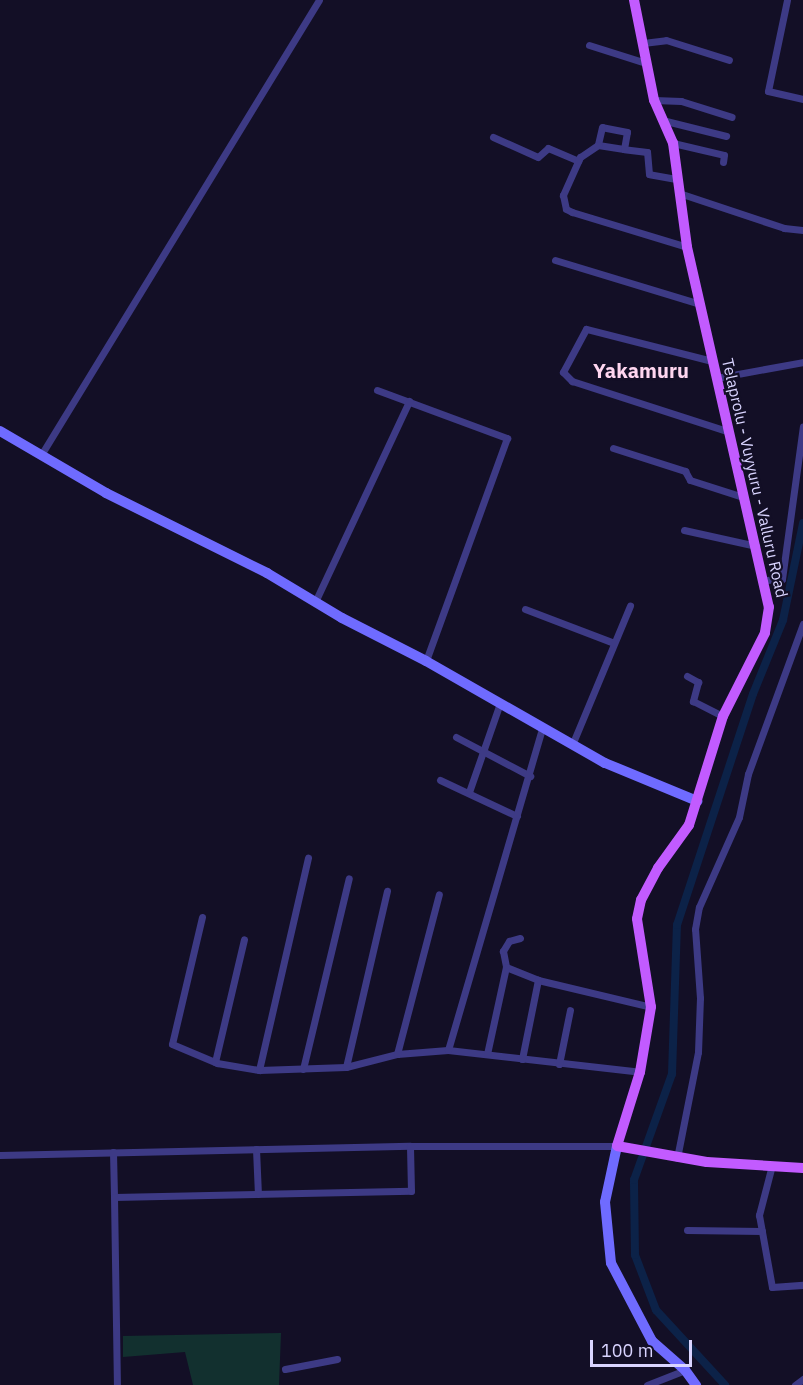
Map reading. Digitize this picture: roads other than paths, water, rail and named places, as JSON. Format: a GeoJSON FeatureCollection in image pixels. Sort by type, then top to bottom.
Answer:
{"type":"FeatureCollection","features":[{"type":"Feature","properties":{"kind":"main road","name":"Telaprolu - Vuyyuru - Valluru Road"},"geometry":{"type":"LineString","coordinates":[[623,1147],[640,1072],[651,1006],[637,919],[641,900],[658,868],[689,825],[723,716],[765,633],[769,607],[766,580],[727,431],[687,247],[676,179],[673,143],[666,121],[654,100],[634,0]]}},
{"type":"Feature","properties":{"kind":"main road"},"geometry":{"type":"LineString","coordinates":[[0,431],[139,510],[267,573],[315,602],[426,661],[499,706],[629,776],[697,801]]}},
{"type":"Feature","properties":{"kind":"main road"},"geometry":{"type":"LineString","coordinates":[[696,1385],[685,1370],[651,1341],[611,1263],[605,1202],[623,1147],[677,1158],[803,1168]]}},
{"type":"Feature","properties":{"kind":"street"},"geometry":{"type":"LineString","coordinates":[[41,455],[319,0]]}},
{"type":"Feature","properties":{"kind":"street"},"geometry":{"type":"LineString","coordinates":[[787,0],[768,91],[803,99]]}},
{"type":"Feature","properties":{"kind":"street"},"geometry":{"type":"LineString","coordinates":[[643,43],[666,40],[729,60]]}},
{"type":"Feature","properties":{"kind":"street"},"geometry":{"type":"LineString","coordinates":[[589,45],[646,63]]}},
{"type":"Feature","properties":{"kind":"street"},"geometry":{"type":"LineString","coordinates":[[654,100],[681,101],[732,117]]}},
{"type":"Feature","properties":{"kind":"street"},"geometry":{"type":"LineString","coordinates":[[666,121],[726,136]]}},
{"type":"Feature","properties":{"kind":"street"},"geometry":{"type":"LineString","coordinates":[[598,145],[602,127],[627,132],[624,149]]}},
{"type":"Feature","properties":{"kind":"street"},"geometry":{"type":"LineString","coordinates":[[493,137],[538,157],[548,148],[578,161]]}},
{"type":"Feature","properties":{"kind":"street"},"geometry":{"type":"LineString","coordinates":[[673,143],[724,155],[723,162]]}},
{"type":"Feature","properties":{"kind":"street"},"geometry":{"type":"LineString","coordinates":[[676,179],[654,178],[649,174],[647,152],[598,145],[590,147],[578,161],[563,195],[566,208],[687,247]]}},
{"type":"Feature","properties":{"kind":"street"},"geometry":{"type":"LineString","coordinates":[[678,193],[784,228],[803,230]]}},
{"type":"Feature","properties":{"kind":"street"},"geometry":{"type":"LineString","coordinates":[[555,260],[700,304]]}},
{"type":"Feature","properties":{"kind":"street"},"geometry":{"type":"LineString","coordinates":[[712,362],[586,329],[563,372],[572,381],[727,431]]}},
{"type":"Feature","properties":{"kind":"street"},"geometry":{"type":"LineString","coordinates":[[716,378],[803,362]]}},
{"type":"Feature","properties":{"kind":"street"},"geometry":{"type":"LineString","coordinates":[[377,390],[507,438],[426,661]]}},
{"type":"Feature","properties":{"kind":"street"},"geometry":{"type":"LineString","coordinates":[[315,602],[409,401]]}},
{"type":"Feature","properties":{"kind":"street"},"geometry":{"type":"LineString","coordinates":[[766,580],[782,579],[803,426]]}},
{"type":"Feature","properties":{"kind":"street"},"geometry":{"type":"LineString","coordinates":[[613,448],[685,471],[690,480],[743,497]]}},
{"type":"Feature","properties":{"kind":"street"},"geometry":{"type":"LineString","coordinates":[[684,530],[756,546]]}},
{"type":"Feature","properties":{"kind":"street"},"geometry":{"type":"LineString","coordinates":[[572,745],[630,606]]}},
{"type":"Feature","properties":{"kind":"street"},"geometry":{"type":"LineString","coordinates":[[525,609],[614,643]]}},
{"type":"Feature","properties":{"kind":"street"},"geometry":{"type":"LineString","coordinates":[[677,1158],[698,1052],[700,998],[695,929],[699,907],[739,817],[755,751],[803,624]]}},
{"type":"Feature","properties":{"kind":"street"},"geometry":{"type":"LineString","coordinates":[[687,676],[698,682],[693,701],[723,716]]}},
{"type":"Feature","properties":{"kind":"street"},"geometry":{"type":"LineString","coordinates":[[469,792],[499,706]]}},
{"type":"Feature","properties":{"kind":"street"},"geometry":{"type":"LineString","coordinates":[[448,1050],[542,729]]}},
{"type":"Feature","properties":{"kind":"street"},"geometry":{"type":"LineString","coordinates":[[456,737],[530,776]]}},
{"type":"Feature","properties":{"kind":"street"},"geometry":{"type":"LineString","coordinates":[[440,780],[517,816]]}},
{"type":"Feature","properties":{"kind":"street"},"geometry":{"type":"LineString","coordinates":[[259,1070],[308,858]]}},
{"type":"Feature","properties":{"kind":"street"},"geometry":{"type":"LineString","coordinates":[[303,1069],[349,878]]}},
{"type":"Feature","properties":{"kind":"street"},"geometry":{"type":"LineString","coordinates":[[346,1067],[387,891]]}},
{"type":"Feature","properties":{"kind":"street"},"geometry":{"type":"LineString","coordinates":[[396,1054],[439,894]]}},
{"type":"Feature","properties":{"kind":"street"},"geometry":{"type":"LineString","coordinates":[[202,917],[172,1044],[215,1062],[259,1070],[346,1067],[396,1054],[448,1050],[640,1072]]}},
{"type":"Feature","properties":{"kind":"street"},"geometry":{"type":"LineString","coordinates":[[487,1054],[506,967],[503,951],[509,941],[520,938]]}},
{"type":"Feature","properties":{"kind":"street"},"geometry":{"type":"LineString","coordinates":[[215,1062],[244,939]]}},
{"type":"Feature","properties":{"kind":"street"},"geometry":{"type":"LineString","coordinates":[[506,967],[538,980],[651,1006]]}},
{"type":"Feature","properties":{"kind":"street"},"geometry":{"type":"LineString","coordinates":[[522,1059],[538,980]]}},
{"type":"Feature","properties":{"kind":"street"},"geometry":{"type":"LineString","coordinates":[[559,1064],[570,1010]]}},
{"type":"Feature","properties":{"kind":"street"},"geometry":{"type":"LineString","coordinates":[[0,1155],[410,1146],[623,1147]]}},
{"type":"Feature","properties":{"kind":"street"},"geometry":{"type":"LineString","coordinates":[[114,1197],[411,1191],[410,1146]]}},
{"type":"Feature","properties":{"kind":"street"},"geometry":{"type":"LineString","coordinates":[[256,1149],[258,1194]]}},
{"type":"Feature","properties":{"kind":"street"},"geometry":{"type":"LineString","coordinates":[[113,1152],[117,1385]]}},
{"type":"Feature","properties":{"kind":"street"},"geometry":{"type":"LineString","coordinates":[[772,1165],[761,1196],[762,1231],[771,1287],[803,1285]]}},
{"type":"Feature","properties":{"kind":"street"},"geometry":{"type":"LineString","coordinates":[[687,1230],[762,1231]]}},
{"type":"Feature","properties":{"kind":"street"},"geometry":{"type":"LineString","coordinates":[[285,1369],[337,1359]]}},
{"type":"Feature","properties":{"kind":"street"},"geometry":{"type":"LineString","coordinates":[[647,1385],[685,1370]]}},
{"type":"Feature","properties":{"kind":"street"},"geometry":{"type":"LineString","coordinates":[[795,1385],[803,1379]]}},
{"type":"Feature","properties":{"kind":"waterway"},"geometry":{"type":"LineString","coordinates":[[725,1385],[656,1310],[635,1255],[634,1180],[672,1074],[677,925],[753,694],[783,620],[803,523]]}},
{"type":"Feature","properties":{"kind":"district","name":"Yakamuru"},"geometry":{"type":"Point","coordinates":[641,370]}}]}
